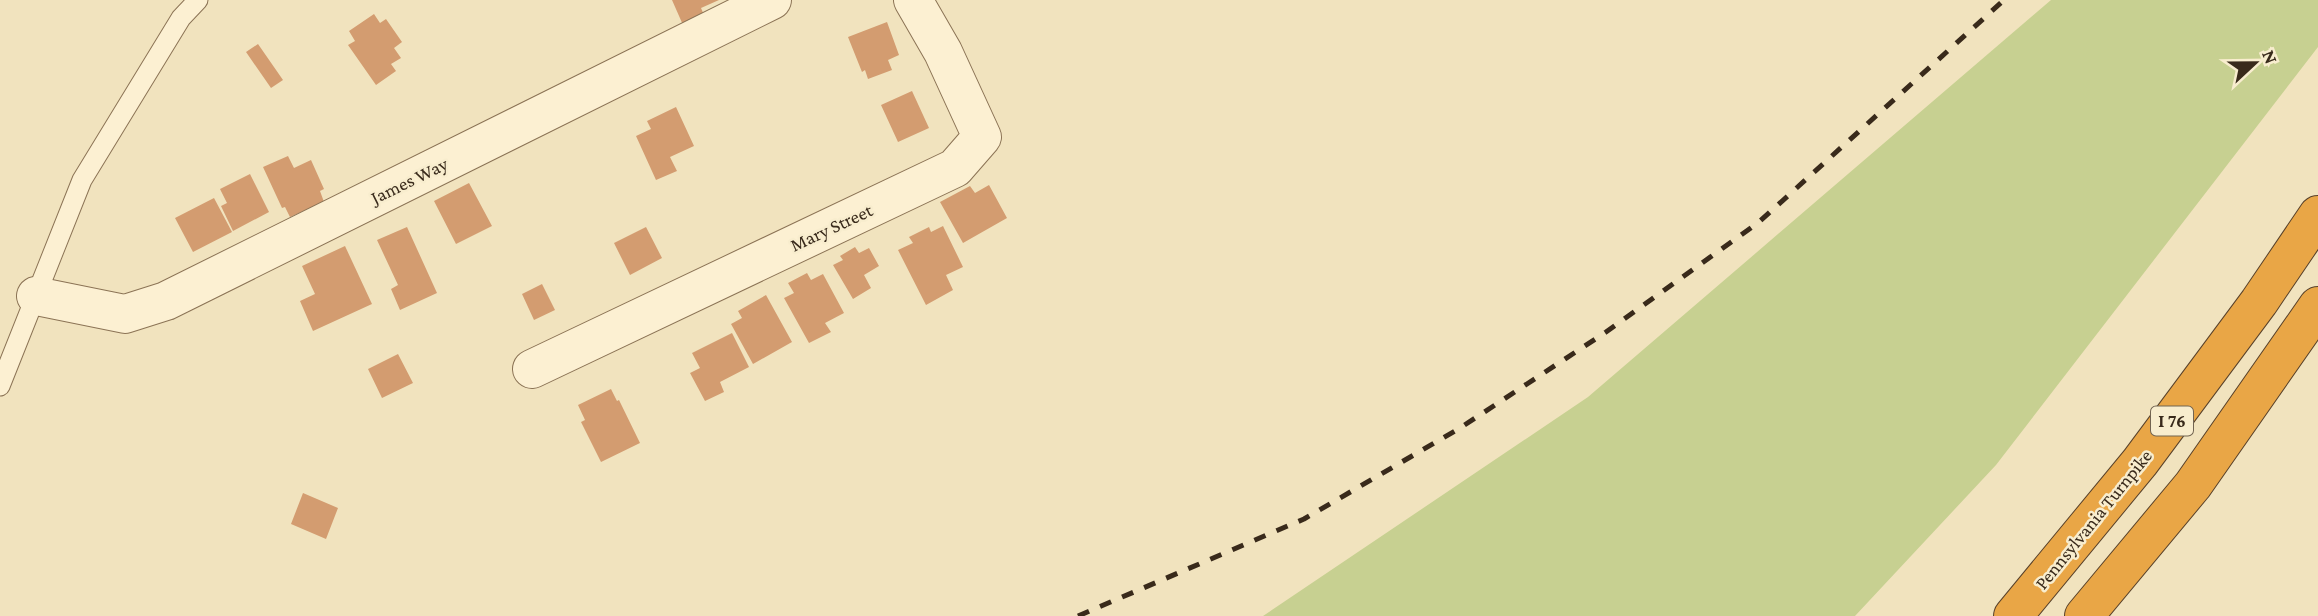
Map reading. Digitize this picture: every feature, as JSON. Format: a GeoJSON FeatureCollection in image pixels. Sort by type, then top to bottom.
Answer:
{"type":"FeatureCollection","features":[{"type":"Feature","properties":{"kind":"highway","name":"Pennsylvania Turnpike"},"geometry":{"type":"LineString","coordinates":[[2013,616],[2148,452],[2259,302],[2318,215]]}},
{"type":"Feature","properties":{"kind":"highway","name":"I 76"},"geometry":{"type":"LineString","coordinates":[[2084,616],[2193,485],[2318,306]]}},
{"type":"Feature","properties":{"kind":"street","name":"James Way"},"geometry":{"type":"LineString","coordinates":[[36,296],[125,314],[166,301],[772,0]]}},
{"type":"Feature","properties":{"kind":"street","name":"Mary Street"},"geometry":{"type":"LineString","coordinates":[[532,369],[955,168],[982,137],[943,52],[913,0]]}},
{"type":"Feature","properties":{"kind":"lane"},"geometry":{"type":"LineString","coordinates":[[0,386],[82,180],[181,18],[198,0]]}},
{"type":"Feature","properties":{"kind":"green space"},"geometry":{"type":"Polygon","coordinates":[[[2051,0],[2318,0],[2318,47],[1996,465],[1855,616],[1263,616],[1588,397],[2051,0]]]}},
{"type":"Feature","properties":{"kind":"building"},"geometry":{"type":"Polygon","coordinates":[[[672,0],[719,0],[701,8],[704,15],[683,25],[672,0]]]}},
{"type":"Feature","properties":{"kind":"building"},"geometry":{"type":"Polygon","coordinates":[[[374,14],[380,23],[386,19],[402,42],[394,48],[401,58],[391,64],[396,71],[376,85],[348,45],[355,41],[349,31],[374,14]]]}},
{"type":"Feature","properties":{"kind":"building"},"geometry":{"type":"Polygon","coordinates":[[[887,22],[899,55],[888,60],[892,70],[868,79],[865,70],[862,72],[848,37],[887,22]]]}},
{"type":"Feature","properties":{"kind":"building"},"geometry":{"type":"Polygon","coordinates":[[[258,44],[283,80],[271,88],[246,52],[258,44]]]}},
{"type":"Feature","properties":{"kind":"building"},"geometry":{"type":"Polygon","coordinates":[[[912,91],[929,128],[898,142],[881,105],[912,91]]]}},
{"type":"Feature","properties":{"kind":"building"},"geometry":{"type":"Polygon","coordinates":[[[676,107],[694,146],[670,157],[677,171],[656,180],[636,136],[651,129],[647,121],[676,107]]]}},
{"type":"Feature","properties":{"kind":"building"},"geometry":{"type":"Polygon","coordinates":[[[288,156],[294,168],[311,160],[324,189],[320,191],[324,202],[290,217],[285,207],[282,208],[263,167],[288,156]]]}},
{"type":"Feature","properties":{"kind":"building"},"geometry":{"type":"Polygon","coordinates":[[[250,174],[269,212],[233,231],[221,206],[227,203],[220,189],[250,174]]]}},
{"type":"Feature","properties":{"kind":"building"},"geometry":{"type":"Polygon","coordinates":[[[469,183],[492,226],[456,244],[434,201],[469,183]]]}},
{"type":"Feature","properties":{"kind":"building"},"geometry":{"type":"Polygon","coordinates":[[[989,185],[1007,218],[963,243],[940,202],[970,186],[975,193],[989,185]]]}},
{"type":"Feature","properties":{"kind":"building"},"geometry":{"type":"Polygon","coordinates":[[[214,198],[232,232],[193,252],[175,218],[214,198]]]}},
{"type":"Feature","properties":{"kind":"building"},"geometry":{"type":"Polygon","coordinates":[[[943,226],[963,267],[946,275],[953,290],[926,305],[898,250],[913,243],[909,237],[929,227],[931,232],[943,226]]]}},
{"type":"Feature","properties":{"kind":"building"},"geometry":{"type":"Polygon","coordinates":[[[407,227],[437,293],[400,310],[391,289],[398,285],[377,240],[407,227]]]}},
{"type":"Feature","properties":{"kind":"building"},"geometry":{"type":"Polygon","coordinates":[[[646,227],[662,258],[630,275],[614,243],[646,227]]]}},
{"type":"Feature","properties":{"kind":"building"},"geometry":{"type":"Polygon","coordinates":[[[345,246],[372,304],[313,331],[300,301],[315,294],[302,266],[345,246]]]}},
{"type":"Feature","properties":{"kind":"building"},"geometry":{"type":"Polygon","coordinates":[[[855,247],[859,253],[869,248],[879,266],[864,275],[871,288],[853,299],[833,265],[843,260],[840,256],[855,247]]]}},
{"type":"Feature","properties":{"kind":"building"},"geometry":{"type":"Polygon","coordinates":[[[807,273],[811,280],[823,274],[844,313],[825,323],[831,332],[809,343],[784,298],[794,293],[788,283],[807,273]]]}},
{"type":"Feature","properties":{"kind":"building"},"geometry":{"type":"Polygon","coordinates":[[[542,284],[555,310],[534,320],[522,294],[542,284]]]}},
{"type":"Feature","properties":{"kind":"building"},"geometry":{"type":"Polygon","coordinates":[[[766,295],[792,342],[753,364],[731,324],[742,318],[738,311],[766,295]]]}},
{"type":"Feature","properties":{"kind":"building"},"geometry":{"type":"Polygon","coordinates":[[[732,333],[749,367],[720,382],[724,392],[705,401],[690,373],[700,368],[692,353],[732,333]]]}},
{"type":"Feature","properties":{"kind":"building"},"geometry":{"type":"Polygon","coordinates":[[[398,354],[413,383],[382,398],[368,369],[398,354]]]}},
{"type":"Feature","properties":{"kind":"building"},"geometry":{"type":"Polygon","coordinates":[[[611,389],[640,443],[601,462],[581,422],[585,420],[578,405],[611,389]]]}},
{"type":"Feature","properties":{"kind":"building"},"geometry":{"type":"Polygon","coordinates":[[[303,493],[338,508],[326,539],[291,524],[303,493]]]}},
{"type":"Feature","properties":{"kind":"railway"},"geometry":{"type":"LineString","coordinates":[[1078,616],[1304,519],[1460,428],[1606,332],[1759,222],[2004,0]]}}]}
